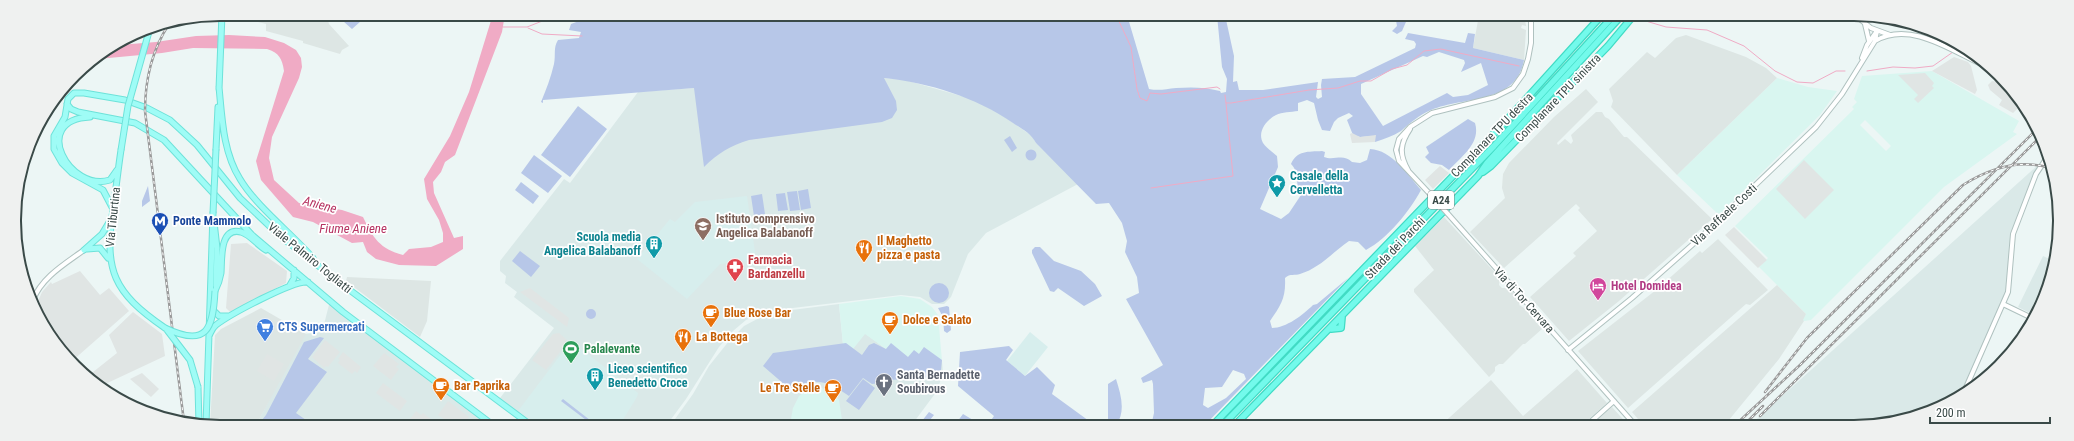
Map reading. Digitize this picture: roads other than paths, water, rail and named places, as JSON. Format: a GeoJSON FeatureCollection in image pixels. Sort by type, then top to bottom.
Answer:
{"type":"FeatureCollection","features":[{"type":"Feature","properties":{"kind":"highway"},"geometry":{"type":"LineString","coordinates":[[1583,38],[1594,21]]}},
{"type":"Feature","properties":{"kind":"highway","name":"Complanare TPU destra"},"geometry":{"type":"LineString","coordinates":[[1217,420],[1507,120],[1597,21]]}},
{"type":"Feature","properties":{"kind":"highway","name":"Strada dei Parchi"},"geometry":{"type":"LineString","coordinates":[[1229,420],[1494,146],[1609,21]]}},
{"type":"Feature","properties":{"kind":"highway","name":"Strada dei Parchi"},"geometry":{"type":"LineString","coordinates":[[1240,420],[1328,331],[1337,327],[1341,328],[1342,316],[1478,176],[1487,163],[1617,21]]}},
{"type":"Feature","properties":{"kind":"highway","name":"Complanare TPU sinistra"},"geometry":{"type":"LineString","coordinates":[[1478,176],[1491,166],[1608,46],[1630,21]]}},
{"type":"Feature","properties":{"kind":"highway"},"geometry":{"type":"LineString","coordinates":[[1608,46],[1619,39],[1635,21]]}},
{"type":"Feature","properties":{"kind":"main road"},"geometry":{"type":"LineString","coordinates":[[206,420],[213,213],[222,21]]}},
{"type":"Feature","properties":{"kind":"main road","name":"Via Tiburtina"},"geometry":{"type":"LineString","coordinates":[[148,35],[128,106],[112,216],[109,250],[110,261],[120,286],[133,303],[165,328],[190,360],[198,387],[199,419]]}},
{"type":"Feature","properties":{"kind":"main road"},"geometry":{"type":"LineString","coordinates":[[219,87],[227,146],[238,176],[250,192],[320,267]]}},
{"type":"Feature","properties":{"kind":"main road","name":"Viale Palmiro Togliatti"},"geometry":{"type":"LineString","coordinates":[[485,420],[357,323],[274,254],[234,217],[164,140],[140,125],[76,111],[67,104],[70,96],[76,93],[84,93],[130,102],[163,116],[193,141],[240,198],[281,237],[524,420]]}},
{"type":"Feature","properties":{"kind":"main road"},"geometry":{"type":"LineString","coordinates":[[67,104],[65,116],[54,136],[55,151],[62,164],[72,173],[103,190],[113,209]]}},
{"type":"Feature","properties":{"kind":"main road"},"geometry":{"type":"LineString","coordinates":[[101,116],[81,118],[69,123],[59,136],[59,150],[73,169],[94,181],[110,180],[118,167]]}},
{"type":"Feature","properties":{"kind":"main road"},"geometry":{"type":"LineString","coordinates":[[165,328],[186,336],[196,336],[204,332],[214,317],[215,291],[220,278],[217,234],[213,213]]}},
{"type":"Feature","properties":{"kind":"main road"},"geometry":{"type":"LineString","coordinates":[[84,250],[100,235],[112,216]]}},
{"type":"Feature","properties":{"kind":"main road"},"geometry":{"type":"LineString","coordinates":[[219,263],[225,240],[229,235],[236,232],[245,234],[263,248],[274,254]]}},
{"type":"Feature","properties":{"kind":"main road"},"geometry":{"type":"LineString","coordinates":[[84,250],[94,247],[100,248],[110,261]]}},
{"type":"Feature","properties":{"kind":"main road"},"geometry":{"type":"LineString","coordinates":[[289,286],[294,280],[294,270]]}},
{"type":"Feature","properties":{"kind":"main road"},"geometry":{"type":"LineString","coordinates":[[208,340],[215,326],[237,313],[289,286],[300,282],[308,282]]}},
{"type":"Feature","properties":{"kind":"main road"},"geometry":{"type":"LineString","coordinates":[[210,302],[212,310],[219,316],[225,317],[237,313]]}},
{"type":"Feature","properties":{"kind":"street","name":"Via di Tor Cervara"},"geometry":{"type":"LineString","coordinates":[[1531,21],[1531,44],[1528,59],[1523,74],[1513,88],[1496,97],[1435,112],[1416,123],[1406,135],[1400,149],[1401,156],[1410,174],[1448,214],[1631,420]]}},
{"type":"Feature","properties":{"kind":"street"},"geometry":{"type":"LineString","coordinates":[[1862,21],[1877,31],[1893,36]]}},
{"type":"Feature","properties":{"kind":"street"},"geometry":{"type":"LineString","coordinates":[[1865,24],[1869,42]]}},
{"type":"Feature","properties":{"kind":"street","name":"Via Raffaele Costi"},"geometry":{"type":"LineString","coordinates":[[1568,350],[1677,259],[1811,132],[1835,105],[1860,62],[1875,41],[1877,31]]}},
{"type":"Feature","properties":{"kind":"street","name":"Via Raffaele Costi"},"geometry":{"type":"LineString","coordinates":[[1860,62],[1869,42],[1877,31]]}},
{"type":"Feature","properties":{"kind":"street"},"geometry":{"type":"LineString","coordinates":[[1875,41],[1893,36],[1920,35],[1965,56]]}},
{"type":"Feature","properties":{"kind":"street"},"geometry":{"type":"LineString","coordinates":[[1968,384],[2003,304],[2009,285],[2012,239],[2036,174],[2044,161]]}},
{"type":"Feature","properties":{"kind":"street"},"geometry":{"type":"LineString","coordinates":[[35,294],[46,279],[84,250]]}},
{"type":"Feature","properties":{"kind":"street"},"geometry":{"type":"LineString","coordinates":[[2003,304],[2028,316]]}},
{"type":"Feature","properties":{"kind":"street"},"geometry":{"type":"LineString","coordinates":[[1593,420],[1614,401]]}},
{"type":"Feature","properties":{"kind":"water","name":"Fiume Aniene"},"geometry":{"type":"Polygon","coordinates":[[[491,21],[504,21],[502,32],[455,155],[445,162],[441,172],[433,182],[434,193],[454,238],[463,236],[463,249],[436,266],[399,265],[376,259],[367,252],[363,242],[352,243],[313,222],[293,217],[261,180],[256,161],[284,71],[281,59],[277,54],[267,49],[193,48],[162,53],[105,58],[128,44],[196,36],[229,35],[265,37],[284,43],[296,50],[301,58],[302,67],[299,78],[272,137],[269,158],[274,180],[299,203],[342,210],[363,217],[370,231],[378,242],[395,253],[403,255],[409,249],[431,247],[443,242],[443,233],[439,220],[427,199],[424,179],[450,136],[469,92],[491,21]]]}},
{"type":"Feature","properties":{"kind":"waterway"},"geometry":{"type":"LineString","coordinates":[[503,27],[527,27],[542,21]]}},
{"type":"Feature","properties":{"kind":"waterway"},"geometry":{"type":"LineString","coordinates":[[1119,21],[1131,47],[1137,89],[1140,98],[1147,101],[1150,93],[1161,94],[1217,87],[1220,89]]}},
{"type":"Feature","properties":{"kind":"waterway"},"geometry":{"type":"LineString","coordinates":[[1646,21],[1666,27],[1707,30],[1744,46],[1775,71],[1797,82],[1813,83],[1836,71],[1845,71]]}},
{"type":"Feature","properties":{"kind":"waterway"},"geometry":{"type":"LineString","coordinates":[[528,28],[542,34],[582,36]]}},
{"type":"Feature","properties":{"kind":"waterway"},"geometry":{"type":"LineString","coordinates":[[1225,95],[1226,103],[1231,103],[1309,90],[1338,88],[1360,81],[1371,81],[1392,69],[1407,65],[1424,51],[1441,49],[1519,66]]}},
{"type":"Feature","properties":{"kind":"waterway"},"geometry":{"type":"LineString","coordinates":[[1867,71],[1893,67],[1915,68],[1933,66],[1953,52]]}},
{"type":"Feature","properties":{"kind":"waterway"},"geometry":{"type":"LineString","coordinates":[[1151,188],[1233,176],[1226,103]]}},
{"type":"Feature","properties":{"kind":"railway"},"geometry":{"type":"LineString","coordinates":[[166,29],[158,44],[148,77],[145,111],[183,416]]}},
{"type":"Feature","properties":{"kind":"railway"},"geometry":{"type":"LineString","coordinates":[[1740,420],[1800,365],[2033,133]]}},
{"type":"Feature","properties":{"kind":"railway"},"geometry":{"type":"LineString","coordinates":[[1760,416],[2036,141]]}},
{"type":"Feature","properties":{"kind":"railway"},"geometry":{"type":"LineString","coordinates":[[1765,392],[1807,338],[1963,185],[1984,174],[2006,166],[2030,164],[2045,167]]}},
{"type":"Feature","properties":{"kind":"railway"},"geometry":{"type":"LineString","coordinates":[[1749,420],[1763,406]]}},
{"type":"Feature","properties":{"kind":"place","name":"Casale della Cervelletta"},"geometry":{"type":"Point","coordinates":[1277,198]}},
{"type":"Feature","properties":{"kind":"place","name":"Ponte Mammolo"},"geometry":{"type":"Point","coordinates":[160,236]}},
{"type":"Feature","properties":{"kind":"place","name":"Istituto comprensivo Angelica Balabanoff"},"geometry":{"type":"Point","coordinates":[703,241]}},
{"type":"Feature","properties":{"kind":"place","name":"Scuola media Angelica Balabanoff"},"geometry":{"type":"Point","coordinates":[654,259]}},
{"type":"Feature","properties":{"kind":"place","name":"Il Maghetto pizza e pasta"},"geometry":{"type":"Point","coordinates":[864,263]}},
{"type":"Feature","properties":{"kind":"place","name":"Farmacia Bardanzellu"},"geometry":{"type":"Point","coordinates":[735,282]}},
{"type":"Feature","properties":{"kind":"place","name":"Hotel Domidea"},"geometry":{"type":"Point","coordinates":[1598,301]}},
{"type":"Feature","properties":{"kind":"place","name":"Blue Rose Bar"},"geometry":{"type":"Point","coordinates":[711,328]}},
{"type":"Feature","properties":{"kind":"place","name":"Dolce e Salato"},"geometry":{"type":"Point","coordinates":[890,335]}},
{"type":"Feature","properties":{"kind":"place","name":"CTS Supermercati"},"geometry":{"type":"Point","coordinates":[265,342]}},
{"type":"Feature","properties":{"kind":"place","name":"La Bottega"},"geometry":{"type":"Point","coordinates":[683,352]}},
{"type":"Feature","properties":{"kind":"place","name":"Palalevante"},"geometry":{"type":"Point","coordinates":[571,364]}},
{"type":"Feature","properties":{"kind":"place","name":"Liceo scientifico Benedetto Croce"},"geometry":{"type":"Point","coordinates":[595,391]}},
{"type":"Feature","properties":{"kind":"place","name":"Santa Bernadette Soubirous"},"geometry":{"type":"Point","coordinates":[884,397]}},
{"type":"Feature","properties":{"kind":"place","name":"Bar Paprika"},"geometry":{"type":"Point","coordinates":[441,401]}},
{"type":"Feature","properties":{"kind":"place","name":"Le Tre Stelle"},"geometry":{"type":"Point","coordinates":[833,403]}},
{"type":"Feature","properties":{"kind":"water label","name":"Aniene"},"geometry":{"type":"Point","coordinates":[320,204]}}]}
